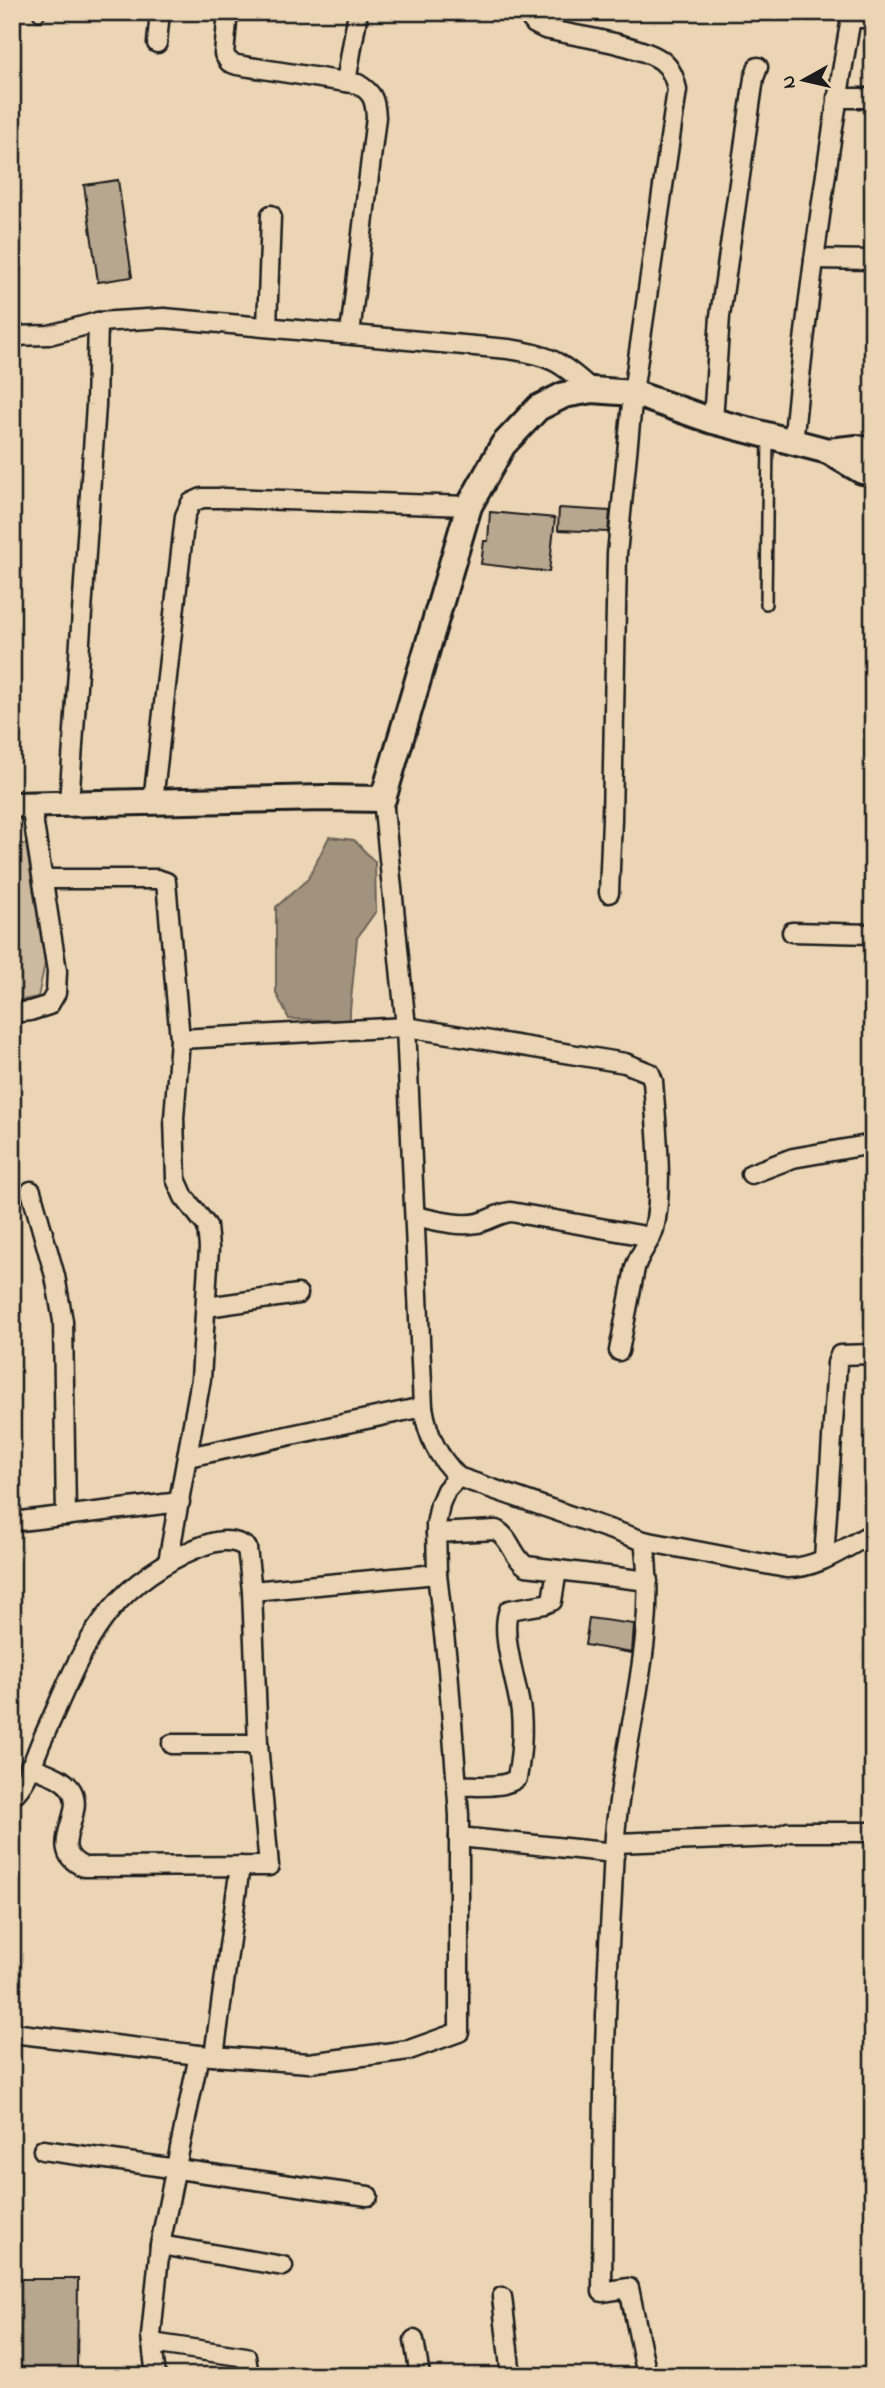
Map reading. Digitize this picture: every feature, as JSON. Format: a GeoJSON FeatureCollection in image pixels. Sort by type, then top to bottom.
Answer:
{"type":"FeatureCollection","features":[{"type":"Feature","properties":{"kind":"main road"},"geometry":{"type":"LineString","coordinates":[[22,805],[383,799],[468,506],[503,445],[538,408],[565,395],[592,390],[633,393],[712,421],[828,452],[862,471],[873,472]]}},
{"type":"Feature","properties":{"kind":"main road"},"geometry":{"type":"LineString","coordinates":[[828,452],[857,449],[873,451]]}},
{"type":"Feature","properties":{"kind":"street"},"geometry":{"type":"LineString","coordinates":[[157,43],[160,12]]}},
{"type":"Feature","properties":{"kind":"street"},"geometry":{"type":"LineString","coordinates":[[228,12],[223,54],[229,62],[358,84],[370,91],[375,100],[376,117],[350,334]]}},
{"type":"Feature","properties":{"kind":"street"},"geometry":{"type":"LineString","coordinates":[[346,82],[358,12]]}},
{"type":"Feature","properties":{"kind":"street"},"geometry":{"type":"LineString","coordinates":[[526,12],[535,24],[545,29],[635,48],[652,55],[663,61],[675,80],[677,90],[623,475],[616,574],[612,819],[608,893]]}},
{"type":"Feature","properties":{"kind":"street"},"geometry":{"type":"LineString","coordinates":[[793,444],[814,259],[851,15],[873,18]]}},
{"type":"Feature","properties":{"kind":"street"},"geometry":{"type":"LineString","coordinates":[[712,421],[720,316],[754,78],[758,67]]}},
{"type":"Feature","properties":{"kind":"street"},"geometry":{"type":"LineString","coordinates":[[837,98],[873,98]]}},
{"type":"Feature","properties":{"kind":"street"},"geometry":{"type":"LineString","coordinates":[[267,327],[271,215]]}},
{"type":"Feature","properties":{"kind":"street"},"geometry":{"type":"LineString","coordinates":[[814,259],[873,260]]}},
{"type":"Feature","properties":{"kind":"street"},"geometry":{"type":"LineString","coordinates":[[12,336],[49,335],[98,322],[164,318],[350,334],[530,352],[550,357],[567,367],[592,390]]}},
{"type":"Feature","properties":{"kind":"street"},"geometry":{"type":"LineString","coordinates":[[69,804],[96,405],[98,322]]}},
{"type":"Feature","properties":{"kind":"street"},"geometry":{"type":"LineString","coordinates":[[153,802],[185,516],[191,503],[202,498],[223,498],[468,506]]}},
{"type":"Feature","properties":{"kind":"street"},"geometry":{"type":"LineString","coordinates":[[383,799],[406,1027],[423,1407],[427,1430],[443,1462],[458,1477],[644,1541],[786,1568],[799,1569],[824,1559],[873,1533]]}},
{"type":"Feature","properties":{"kind":"street"},"geometry":{"type":"LineString","coordinates":[[12,1013],[50,1005],[56,993],[57,971],[44,879],[22,805]]}},
{"type":"Feature","properties":{"kind":"street"},"geometry":{"type":"LineString","coordinates":[[44,879],[157,879],[166,882],[180,1039],[174,1118],[176,1179],[184,1197],[207,1226],[209,1248],[201,1379],[168,1562]]}},
{"type":"Feature","properties":{"kind":"street"},"geometry":{"type":"LineString","coordinates":[[792,932],[873,934]]}},
{"type":"Feature","properties":{"kind":"street"},"geometry":{"type":"LineString","coordinates":[[180,1039],[406,1027],[617,1062],[650,1073],[653,1081],[658,1174],[657,1208],[651,1237],[638,1257],[635,1268],[619,1351]]}},
{"type":"Feature","properties":{"kind":"street"},"geometry":{"type":"LineString","coordinates":[[751,1174],[793,1158],[873,1144]]}},
{"type":"Feature","properties":{"kind":"street"},"geometry":{"type":"LineString","coordinates":[[31,1191],[61,1299],[65,1352],[66,1516]]}},
{"type":"Feature","properties":{"kind":"street"},"geometry":{"type":"LineString","coordinates":[[415,1216],[467,1224],[511,1212],[651,1237]]}},
{"type":"Feature","properties":{"kind":"street"},"geometry":{"type":"LineString","coordinates":[[207,1307],[298,1294]]}},
{"type":"Feature","properties":{"kind":"street"},"geometry":{"type":"LineString","coordinates":[[824,1559],[837,1363],[840,1354],[873,1354]]}},
{"type":"Feature","properties":{"kind":"street"},"geometry":{"type":"LineString","coordinates":[[188,1457],[423,1407]]}},
{"type":"Feature","properties":{"kind":"street"},"geometry":{"type":"LineString","coordinates":[[12,2033],[207,2055],[309,2063],[409,2050],[459,2032],[458,1786],[436,1533],[440,1504],[446,1490],[458,1477]]}},
{"type":"Feature","properties":{"kind":"street"},"geometry":{"type":"LineString","coordinates":[[12,1522],[180,1502]]}},
{"type":"Feature","properties":{"kind":"street"},"geometry":{"type":"LineString","coordinates":[[436,1533],[496,1530],[503,1534],[518,1560],[526,1566],[648,1581]]}},
{"type":"Feature","properties":{"kind":"street"},"geometry":{"type":"LineString","coordinates":[[644,1541],[648,1581],[643,1653],[618,1813],[606,2000],[601,2292],[629,2288],[647,2376]]}},
{"type":"Feature","properties":{"kind":"street"},"geometry":{"type":"LineString","coordinates":[[12,1796],[20,1789],[30,1766],[66,1688],[103,1619],[126,1595],[168,1562],[208,1542],[239,1542],[247,1548],[252,1591],[258,1744],[269,1866],[84,1867],[71,1861],[66,1851],[74,1798],[69,1787],[59,1779],[30,1766]]}},
{"type":"Feature","properties":{"kind":"street"},"geometry":{"type":"LineString","coordinates":[[458,1786],[500,1785],[511,1783],[517,1778],[522,1724],[506,1617],[509,1609],[552,1601],[557,1570]]}},
{"type":"Feature","properties":{"kind":"street"},"geometry":{"type":"LineString","coordinates":[[252,1591],[438,1574]]}},
{"type":"Feature","properties":{"kind":"street"},"geometry":{"type":"LineString","coordinates":[[172,1744],[258,1744]]}},
{"type":"Feature","properties":{"kind":"street"},"geometry":{"type":"LineString","coordinates":[[459,1837],[615,1848],[777,1837],[788,1832],[873,1832]]}},
{"type":"Feature","properties":{"kind":"street"},"geometry":{"type":"LineString","coordinates":[[156,2376],[152,2343],[160,2245],[176,2168],[207,2055],[240,1866]]}},
{"type":"Feature","properties":{"kind":"street"},"geometry":{"type":"LineString","coordinates":[[43,2150],[368,2196]]}},
{"type":"Feature","properties":{"kind":"street"},"geometry":{"type":"LineString","coordinates":[[160,2245],[284,2266]]}},
{"type":"Feature","properties":{"kind":"street"},"geometry":{"type":"LineString","coordinates":[[502,2297],[511,2376]]}},
{"type":"Feature","properties":{"kind":"street"},"geometry":{"type":"LineString","coordinates":[[414,2340],[419,2376]]}},
{"type":"Feature","properties":{"kind":"street"},"geometry":{"type":"LineString","coordinates":[[152,2343],[246,2357],[249,2376]]}},
{"type":"Feature","properties":{"kind":"lane"},"geometry":{"type":"LineString","coordinates":[[766,604],[768,436]]}},
{"type":"Feature","properties":{"kind":"shaded area"},"geometry":{"type":"Polygon","coordinates":[[[329,837],[354,840],[375,862],[376,911],[357,938],[349,1021],[289,1019],[276,993],[276,907],[308,879],[329,837]]]}},
{"type":"Feature","properties":{"kind":"shaded area"},"geometry":{"type":"Polygon","coordinates":[[[26,844],[45,963],[38,997],[12,1002],[12,845],[26,844]]]}},
{"type":"Feature","properties":{"kind":"building"},"geometry":{"type":"Polygon","coordinates":[[[118,180],[132,277],[98,282],[84,185],[118,180]]]}},
{"type":"Feature","properties":{"kind":"building"},"geometry":{"type":"Polygon","coordinates":[[[559,508],[610,511],[608,532],[558,530],[559,508]]]}},
{"type":"Feature","properties":{"kind":"building"},"geometry":{"type":"Polygon","coordinates":[[[490,512],[555,518],[549,572],[481,564],[484,541],[488,541],[490,512]]]}},
{"type":"Feature","properties":{"kind":"building"},"geometry":{"type":"Polygon","coordinates":[[[589,1618],[634,1624],[632,1653],[585,1645],[589,1618]]]}},
{"type":"Feature","properties":{"kind":"building"},"geometry":{"type":"Polygon","coordinates":[[[16,2279],[78,2279],[77,2371],[14,2371],[16,2279]]]}}]}
